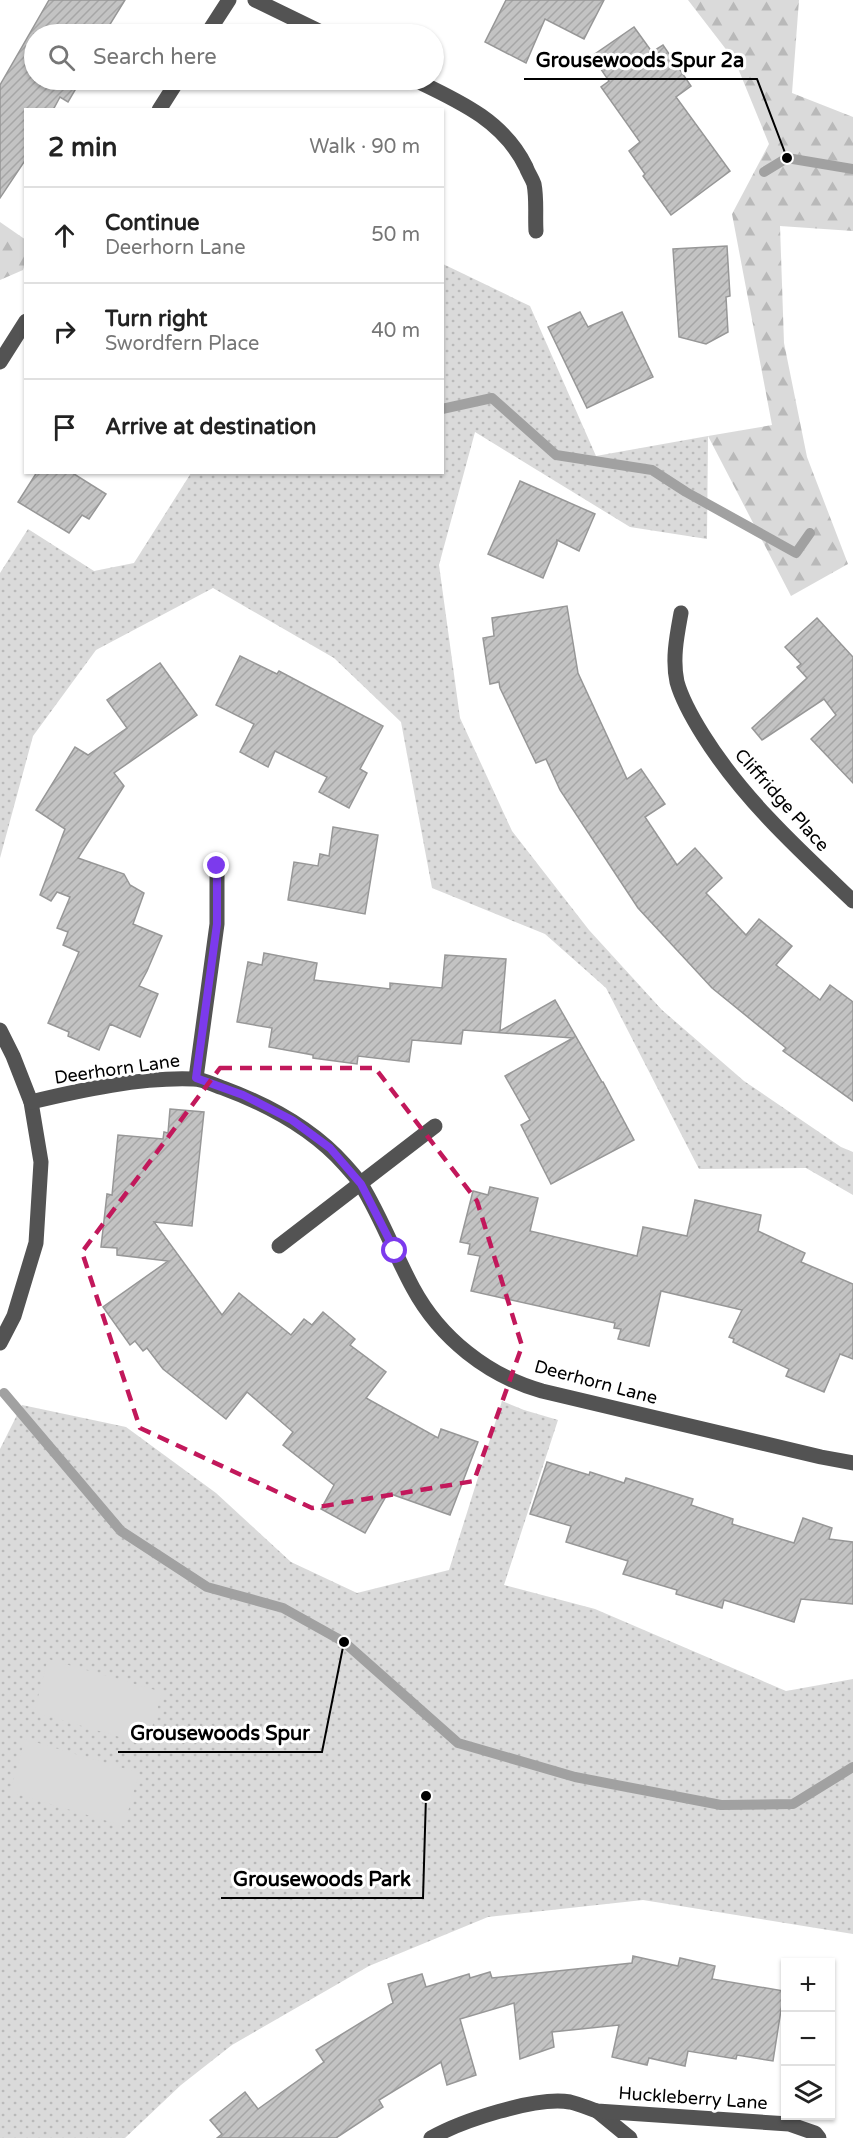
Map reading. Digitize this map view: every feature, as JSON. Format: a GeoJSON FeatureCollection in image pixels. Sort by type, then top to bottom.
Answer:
{"type":"FeatureCollection","features":[{"type":"Feature","properties":{"kind":"street"},"geometry":{"type":"LineString","coordinates":[[213,24],[229,0]]}},
{"type":"Feature","properties":{"kind":"street"},"geometry":{"type":"LineString","coordinates":[[255,0],[304,24]]}},
{"type":"Feature","properties":{"kind":"street"},"geometry":{"type":"LineString","coordinates":[[160,108],[172,90]]}},
{"type":"Feature","properties":{"kind":"street"},"geometry":{"type":"LineString","coordinates":[[435,90],[467,106],[507,137],[522,159],[533,183],[536,231]]}},
{"type":"Feature","properties":{"kind":"street"},"geometry":{"type":"LineString","coordinates":[[0,362],[24,324]]}},
{"type":"Feature","properties":{"kind":"street","name":"Cliffridge Place"},"geometry":{"type":"LineString","coordinates":[[681,614],[675,651],[677,681],[691,716],[714,753],[751,800],[797,848],[853,900]]}},
{"type":"Feature","properties":{"kind":"street"},"geometry":{"type":"LineString","coordinates":[[196,1078],[217,924],[217,866]]}},
{"type":"Feature","properties":{"kind":"street"},"geometry":{"type":"LineString","coordinates":[[0,1030],[31,1102],[41,1162],[36,1243],[14,1316],[0,1343]]}},
{"type":"Feature","properties":{"kind":"street","name":"Deerhorn Lane"},"geometry":{"type":"LineString","coordinates":[[31,1102],[115,1086],[196,1078],[243,1095],[292,1120],[330,1148],[361,1184],[414,1290],[442,1329],[478,1362],[531,1388],[542,1391],[853,1463]]}},
{"type":"Feature","properties":{"kind":"street"},"geometry":{"type":"LineString","coordinates":[[279,1246],[435,1126]]}},
{"type":"Feature","properties":{"kind":"street","name":"Huckleberry Lane"},"geometry":{"type":"LineString","coordinates":[[431,2138],[446,2130],[489,2115],[542,2102],[569,2102],[597,2111],[789,2124],[815,2133],[819,2138]]}},
{"type":"Feature","properties":{"kind":"street","name":"Huckleberry Lane"},"geometry":{"type":"LineString","coordinates":[[597,2111],[630,2138]]}},
{"type":"Feature","properties":{"kind":"highlighted area"},"geometry":{"type":"Polygon","coordinates":[[[220,1068],[375,1068],[477,1201],[522,1346],[474,1481],[312,1508],[140,1428],[82,1252],[220,1068]]]}},
{"type":"Feature","properties":{"kind":"green space"},"geometry":{"type":"Polygon","coordinates":[[[688,0],[799,0],[792,93],[853,117],[853,231],[780,226],[784,343],[807,457],[848,564],[791,596],[708,436],[772,425],[732,214],[769,144],[735,61],[688,0]]]}},
{"type":"Feature","properties":{"kind":"green space"},"geometry":{"type":"Polygon","coordinates":[[[0,222],[24,239],[24,267],[23,270],[0,280],[0,222]]]}},
{"type":"Feature","properties":{"kind":"green space"},"geometry":{"type":"Polygon","coordinates":[[[444,264],[530,306],[596,456],[708,436],[707,539],[630,527],[475,432],[439,565],[460,718],[512,831],[589,930],[662,1010],[744,1081],[841,1147],[853,1152],[853,1195],[806,1168],[699,1169],[606,988],[545,934],[432,888],[401,722],[334,658],[213,588],[96,650],[33,736],[0,858],[0,573],[28,529],[94,571],[134,563],[190,474],[444,474],[444,264]]]}},
{"type":"Feature","properties":{"kind":"green space"},"geometry":{"type":"Polygon","coordinates":[[[502,1401],[558,1420],[504,1585],[595,1609],[786,1691],[853,1679],[853,1934],[643,1900],[488,1917],[369,1966],[232,2045],[181,2085],[125,2138],[0,2138],[0,1449],[22,1405],[126,1427],[216,1493],[291,1562],[357,1593],[449,1570],[502,1401]]]}},
{"type":"Feature","properties":{"kind":"green space"},"geometry":{"type":"Polygon","coordinates":[[[48,1659],[162,1692],[147,1745],[34,1712],[48,1659]]]}},
{"type":"Feature","properties":{"kind":"green space"},"geometry":{"type":"Polygon","coordinates":[[[25,1739],[139,1773],[124,1826],[10,1792],[25,1739]]]}},
{"type":"Feature","properties":{"kind":"building"},"geometry":{"type":"Polygon","coordinates":[[[49,0],[125,0],[110,24],[35,24],[49,0]]]}},
{"type":"Feature","properties":{"kind":"building"},"geometry":{"type":"Polygon","coordinates":[[[506,0],[604,0],[584,39],[545,19],[526,63],[485,42],[506,0]]]}},
{"type":"Feature","properties":{"kind":"building"},"geometry":{"type":"Polygon","coordinates":[[[634,27],[652,52],[663,45],[691,86],[676,97],[730,171],[671,215],[643,176],[645,174],[629,151],[640,142],[601,87],[609,81],[592,56],[634,27]]]}},
{"type":"Feature","properties":{"kind":"building"},"geometry":{"type":"Polygon","coordinates":[[[24,43],[24,90],[75,90],[68,102],[60,97],[54,108],[24,108],[24,162],[0,198],[0,85],[24,43]]]}},
{"type":"Feature","properties":{"kind":"building"},"geometry":{"type":"Polygon","coordinates":[[[727,246],[730,296],[726,297],[728,332],[706,344],[679,337],[673,249],[727,246]]]}},
{"type":"Feature","properties":{"kind":"building"},"geometry":{"type":"Polygon","coordinates":[[[580,312],[588,327],[622,312],[653,377],[587,408],[548,327],[580,312]]]}},
{"type":"Feature","properties":{"kind":"building"},"geometry":{"type":"Polygon","coordinates":[[[36,474],[74,474],[106,494],[89,519],[82,515],[69,533],[18,502],[36,474]]]}},
{"type":"Feature","properties":{"kind":"building"},"geometry":{"type":"Polygon","coordinates":[[[520,481],[595,514],[579,551],[557,540],[543,578],[488,554],[520,481]]]}},
{"type":"Feature","properties":{"kind":"building"},"geometry":{"type":"Polygon","coordinates":[[[567,606],[578,673],[627,779],[641,769],[665,804],[645,817],[677,865],[695,848],[722,878],[706,893],[746,935],[759,919],[792,946],[776,965],[820,1000],[830,985],[853,1002],[853,1101],[783,1051],[786,1048],[712,988],[638,908],[560,790],[546,759],[536,763],[499,682],[490,684],[483,638],[494,636],[492,618],[567,606]]]}},
{"type":"Feature","properties":{"kind":"building"},"geometry":{"type":"Polygon","coordinates":[[[817,618],[853,657],[853,783],[811,739],[836,715],[824,699],[762,740],[752,728],[807,678],[797,667],[801,664],[785,647],[817,618]]]}},
{"type":"Feature","properties":{"kind":"building"},"geometry":{"type":"Polygon","coordinates":[[[240,656],[277,674],[279,671],[383,726],[360,769],[367,773],[349,808],[319,792],[327,777],[275,751],[268,767],[240,752],[254,724],[216,705],[240,656]]]}},
{"type":"Feature","properties":{"kind":"building"},"geometry":{"type":"Polygon","coordinates":[[[160,663],[197,715],[114,773],[124,786],[78,858],[124,874],[130,885],[144,893],[133,924],[162,936],[139,986],[158,994],[140,1037],[110,1024],[99,1050],[68,1036],[69,1032],[48,1023],[79,952],[63,945],[68,932],[57,928],[70,897],[57,892],[51,901],[40,895],[65,829],[36,810],[75,747],[88,755],[127,728],[107,700],[160,663]]]}},
{"type":"Feature","properties":{"kind":"building"},"geometry":{"type":"Polygon","coordinates":[[[333,827],[378,835],[365,914],[288,900],[294,862],[318,866],[320,854],[329,856],[333,827]]]}},
{"type":"Feature","properties":{"kind":"building"},"geometry":{"type":"Polygon","coordinates":[[[264,953],[317,963],[314,980],[390,989],[390,983],[442,988],[445,955],[506,959],[500,1031],[555,1000],[634,1140],[551,1184],[521,1125],[530,1120],[505,1076],[573,1038],[463,1030],[461,1044],[412,1040],[409,1062],[358,1056],[357,1064],[313,1058],[313,1055],[269,1047],[272,1028],[237,1022],[248,962],[262,965],[264,953]]]}},
{"type":"Feature","properties":{"kind":"building"},"geometry":{"type":"Polygon","coordinates":[[[170,1109],[204,1112],[192,1226],[154,1222],[222,1315],[239,1293],[291,1335],[304,1319],[312,1325],[323,1312],[355,1339],[350,1345],[386,1372],[366,1398],[438,1438],[441,1429],[478,1442],[450,1515],[388,1493],[365,1533],[321,1509],[334,1485],[283,1445],[293,1432],[247,1392],[226,1419],[163,1369],[147,1348],[143,1351],[135,1341],[130,1345],[103,1307],[168,1261],[117,1255],[117,1248],[101,1247],[107,1194],[112,1195],[118,1135],[163,1139],[164,1132],[168,1133],[170,1109]]]}},
{"type":"Feature","properties":{"kind":"building"},"geometry":{"type":"Polygon","coordinates":[[[490,1187],[538,1198],[530,1231],[637,1256],[643,1227],[687,1236],[695,1200],[761,1215],[758,1231],[805,1253],[801,1262],[853,1284],[853,1359],[840,1354],[824,1392],[786,1376],[789,1369],[733,1342],[734,1339],[729,1337],[742,1310],[661,1291],[649,1346],[618,1339],[621,1329],[614,1328],[615,1323],[471,1291],[480,1256],[468,1254],[470,1244],[460,1242],[473,1191],[488,1195],[490,1187]]]}},
{"type":"Feature","properties":{"kind":"building"},"geometry":{"type":"Polygon","coordinates":[[[547,1462],[624,1483],[626,1478],[693,1499],[691,1505],[733,1519],[732,1524],[794,1543],[803,1518],[832,1528],[829,1539],[853,1542],[853,1604],[801,1599],[794,1622],[724,1600],[722,1608],[676,1594],[677,1590],[623,1574],[628,1561],[566,1542],[571,1526],[530,1514],[547,1462]]]}},
{"type":"Feature","properties":{"kind":"building"},"geometry":{"type":"Polygon","coordinates":[[[633,1956],[678,1966],[680,1958],[715,1966],[712,1979],[781,1990],[781,2010],[773,2061],[737,2055],[736,2059],[688,2051],[685,2066],[649,2058],[647,2065],[612,2057],[619,2025],[552,2032],[554,2047],[520,2059],[514,2003],[460,2019],[476,2075],[447,2085],[441,2062],[379,2100],[383,2107],[336,2138],[217,2138],[222,2134],[210,2120],[245,2092],[258,2109],[324,2062],[316,2050],[393,2003],[388,1984],[422,1974],[426,1987],[469,1974],[470,1978],[490,1972],[492,1978],[632,1963],[633,1956]]]}},
{"type":"Feature","properties":{"kind":"waterway"},"geometry":{"type":"LineString","coordinates":[[764,172],[787,158],[853,169]]}},
{"type":"Feature","properties":{"kind":"waterway"},"geometry":{"type":"LineString","coordinates":[[444,409],[492,398],[556,455],[652,470],[686,492],[796,553],[810,533]]}},
{"type":"Feature","properties":{"kind":"waterway"},"geometry":{"type":"LineString","coordinates":[[4,1393],[121,1531],[207,1587],[283,1608],[344,1642],[458,1743],[575,1777],[721,1805],[793,1804],[853,1767]]}},
{"type":"Feature","properties":{"kind":"place","name":"Grousewoods Spur 2a"},"geometry":{"type":"Point","coordinates":[787,158]}},
{"type":"Feature","properties":{"kind":"place","name":"Grousewoods Spur"},"geometry":{"type":"Point","coordinates":[344,1642]}},
{"type":"Feature","properties":{"kind":"place","name":"Grousewoods Park"},"geometry":{"type":"Point","coordinates":[426,1796]}},
{"type":"Feature","properties":{"kind":"route"},"geometry":{"type":"LineString","coordinates":[[217,866],[217,924],[196,1078],[243,1095],[292,1120],[330,1148],[361,1184],[395,1251]]}}]}
